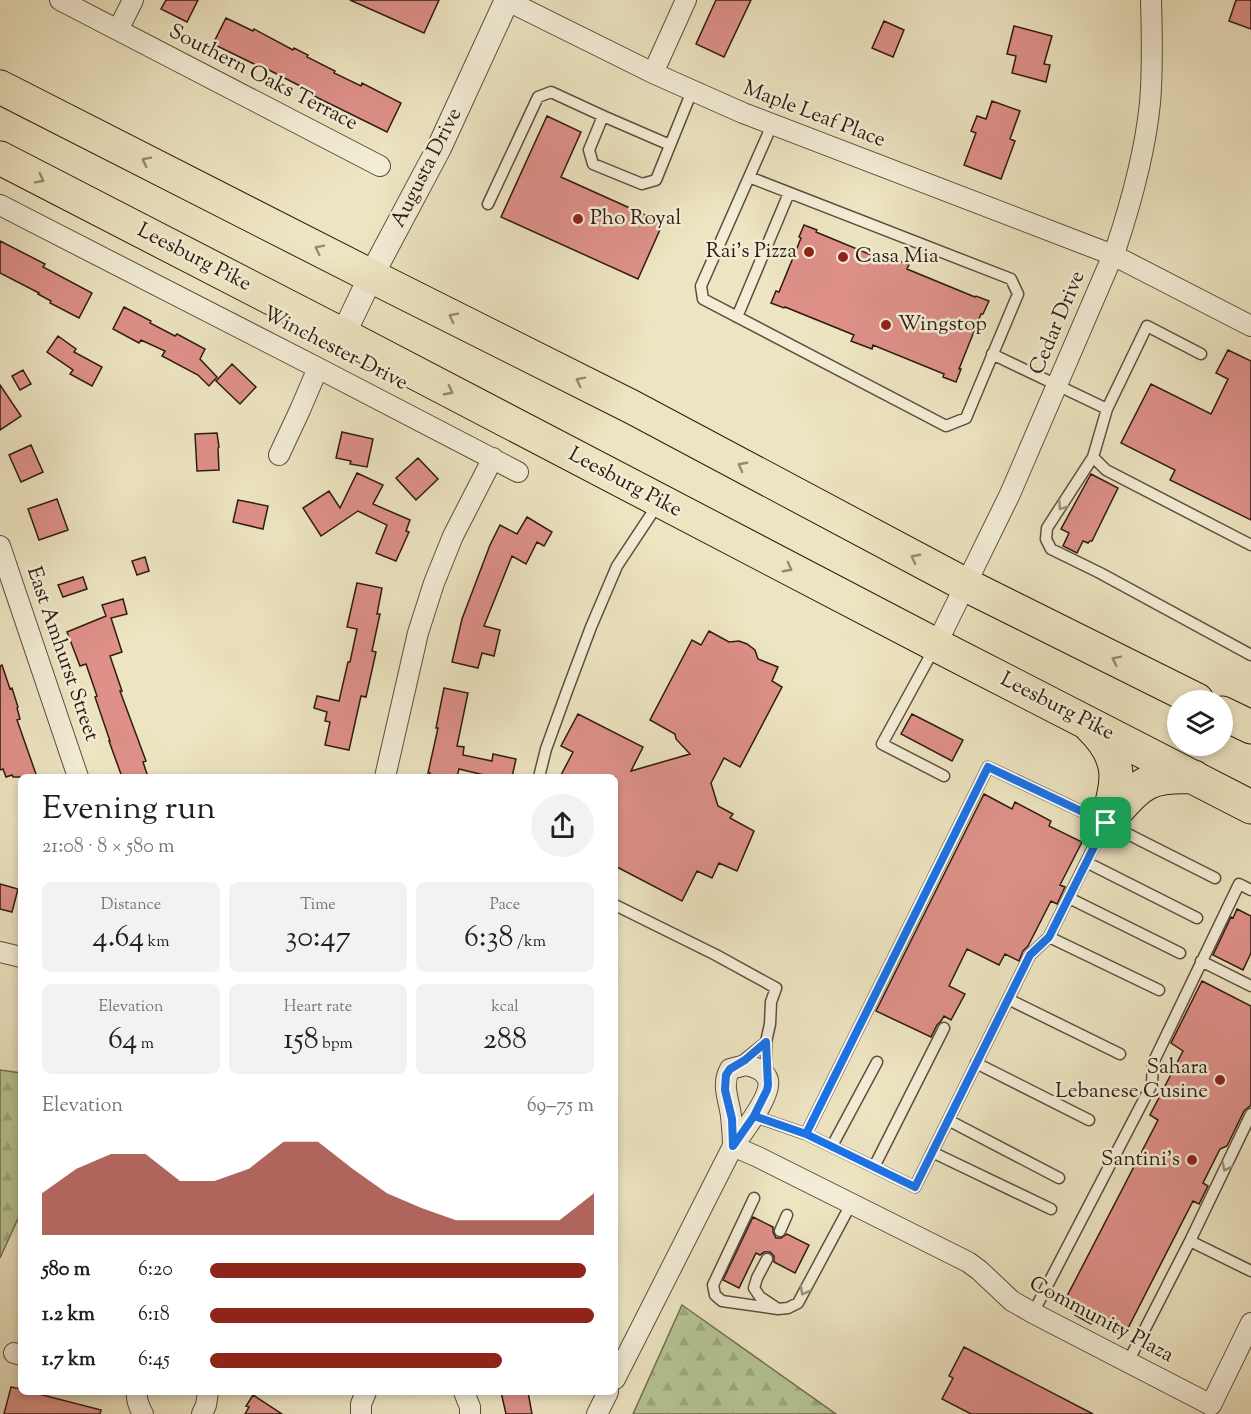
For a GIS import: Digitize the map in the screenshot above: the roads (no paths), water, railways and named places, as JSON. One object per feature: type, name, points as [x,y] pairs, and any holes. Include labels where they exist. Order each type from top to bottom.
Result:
[{"type":"highway","points":[[0,87],[632,407],[966,585],[1177,690]]},
{"type":"highway","name":"Leesburg Pike","points":[[0,158],[1251,807]]},
{"type":"highway","points":[[1233,719],[1251,728]]},
{"type":"highway","points":[[1085,722],[1105,743],[1114,762],[1116,782],[1114,800],[1106,823]]},
{"type":"highway","points":[[1106,823],[1140,786],[1173,776],[1194,777]]},
{"type":"street","name":"Southern Oaks Terrace","points":[[60,0],[380,166]]},
{"type":"street","points":[[118,30],[133,0]]},
{"type":"street","name":"Maple Leaf Place","points":[[507,0],[653,73],[742,113],[1113,255],[1251,326]]},
{"type":"street","name":"Augusta Drive","points":[[343,335],[371,276],[439,148],[507,0]]},
{"type":"street","points":[[653,73],[686,0]]},
{"type":"street","name":"Cedar Drive","points":[[936,645],[1010,494],[1113,255],[1127,215],[1143,152],[1152,80],[1151,0]]},
{"type":"street","name":"Winchester Drive","points":[[0,205],[518,472]]},
{"type":"street","points":[[279,454],[318,368]]},
{"type":"street","points":[[387,774],[418,633],[434,583],[453,536],[493,458]]},
{"type":"street","name":"East Amhurst Street","points":[[0,546],[77,774]]},
{"type":"street","points":[[0,952],[18,956]]},
{"type":"street","points":[[618,1373],[733,1146],[754,1116],[767,1090],[768,1079],[760,1070],[746,1065],[730,1069],[726,1075],[725,1090],[732,1119],[733,1146]]},
{"type":"street","name":"Community Plaza","points":[[733,1146],[968,1262],[1012,1300],[1033,1313],[1128,1362],[1208,1410],[1251,1323]]},
{"type":"street","points":[[136,1395],[143,1414]]},
{"type":"street","points":[[202,1414],[208,1395]]},
{"type":"street","points":[[361,1414],[361,1404],[365,1395]]},
{"type":"street","points":[[465,1395],[470,1414]]},
{"type":"street","points":[[597,1414],[606,1395]]},
{"type":"lane","points":[[603,116],[589,150],[593,164],[642,184],[656,180],[692,91]]},
{"type":"lane","points":[[488,204],[538,97],[551,92],[670,145]]},
{"type":"lane","points":[[749,177],[1011,279],[1018,294],[966,418],[946,426],[702,299],[701,286],[772,124]]},
{"type":"lane","points":[[737,317],[789,193]]},
{"type":"lane","points":[[1201,354],[1148,326],[1107,409],[1093,457],[1047,528],[1046,539],[1051,549],[1251,655]]},
{"type":"lane","points":[[993,354],[1107,409]]},
{"type":"lane","points":[[1093,457],[1106,470],[1251,545]]},
{"type":"lane","points":[[540,774],[546,749],[567,691],[617,566],[659,501]]},
{"type":"lane","points":[[936,645],[882,744],[944,776]]},
{"type":"lane","points":[[806,1134],[988,767],[1215,878]]},
{"type":"lane","points":[[754,1116],[806,1134],[915,1187],[1030,955],[1049,937],[1106,823]]},
{"type":"lane","points":[[1086,862],[1197,918]]},
{"type":"lane","points":[[1033,1313],[1152,1084],[1152,1063],[1239,884],[1251,890]]},
{"type":"lane","points":[[1069,898],[1180,953]]},
{"type":"lane","points":[[618,906],[716,955],[776,988],[771,1002],[766,1042],[768,1079]]},
{"type":"lane","points":[[1049,937],[1159,990]]},
{"type":"lane","points":[[1202,961],[1251,986]]},
{"type":"lane","points":[[1008,999],[1120,1054]]},
{"type":"lane","points":[[874,1167],[944,1028]]},
{"type":"lane","points":[[730,1069],[745,1060],[766,1042]]},
{"type":"lane","points":[[832,1146],[877,1062]]},
{"type":"lane","points":[[976,1063],[1089,1120]]},
{"type":"lane","points":[[1128,1362],[1251,1114]]},
{"type":"lane","points":[[948,1120],[1059,1178]]},
{"type":"lane","points":[[932,1152],[1051,1209]]},
{"type":"lane","points":[[754,1198],[713,1285],[715,1295],[723,1301],[778,1309],[788,1308],[798,1303],[851,1204]]},
{"type":"lane","points":[[780,1231],[787,1215]]},
{"type":"lane","points":[[1190,1241],[1251,1271]]},
{"type":"lane","points":[[767,1259],[754,1288],[760,1297],[778,1309]]},
{"type":"place","name":"Pho Royal","points":[[578,219]]},
{"type":"place","name":"Rai's Pizza","points":[[809,252]]},
{"type":"place","name":"Casa Mia","points":[[843,257]]},
{"type":"place","name":"Wingstop","points":[[886,325]]},
{"type":"place","name":"Sahara Lebanese Cusine","points":[[1220,1080]]},
{"type":"place","name":"Santini's","points":[[1192,1160]]}]
